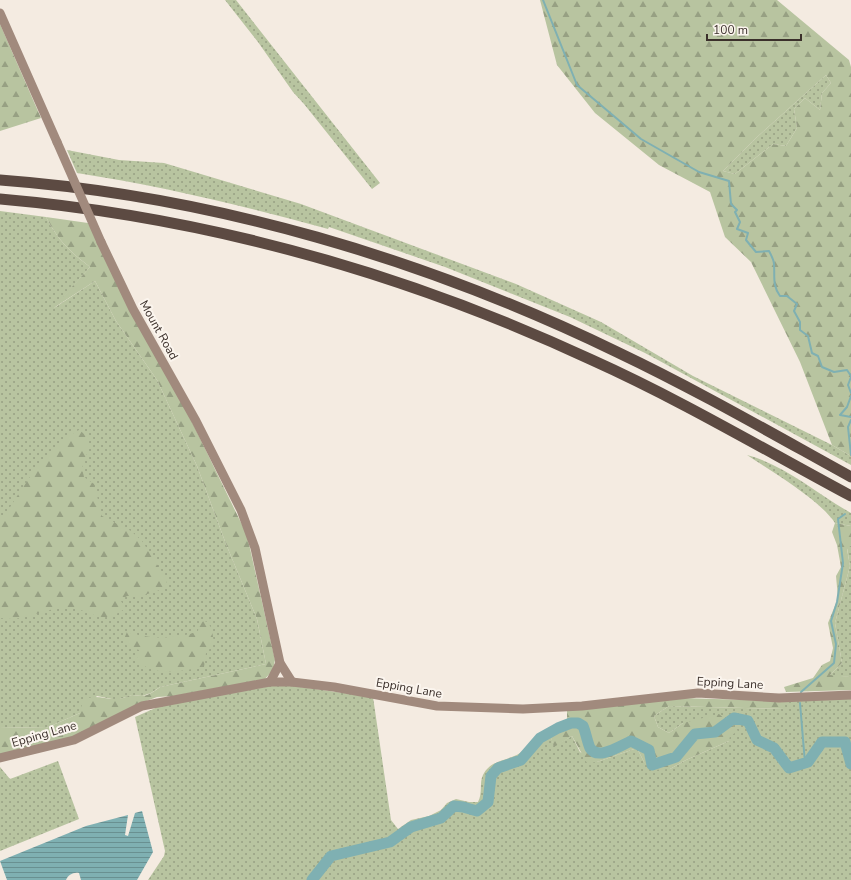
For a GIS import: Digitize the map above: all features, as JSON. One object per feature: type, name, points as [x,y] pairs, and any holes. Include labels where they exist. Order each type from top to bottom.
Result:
[{"type":"highway","points":[[0,180],[109,192],[203,209],[309,235],[426,272],[522,309],[616,351],[738,414],[851,477]]},
{"type":"highway","points":[[0,199],[99,210],[199,227],[315,256],[404,284],[500,320],[594,360],[687,407],[851,496]]},
{"type":"street","name":"Mount Road","points":[[0,13],[101,242],[133,309],[196,421],[240,510],[255,548],[280,663],[292,682]]},
{"type":"street","points":[[270,682],[280,663]]},
{"type":"street","name":"Epping Lane","points":[[0,758],[74,740],[142,706],[270,682],[292,682],[334,687],[428,705],[522,709],[567,707],[698,693],[779,698],[851,695]]},
{"type":"green space","points":[[225,0],[236,0],[380,183],[372,189],[293,92],[258,42]]},
{"type":"green space","points":[[540,0],[777,0],[849,60],[851,67],[851,456],[832,445],[800,362],[751,262],[725,237],[710,192],[659,165],[595,113],[557,65]],"holes":[[[826,75],[831,83],[822,93],[820,110],[805,98],[794,109],[797,128],[786,146],[773,144],[735,174],[723,171],[756,138]]]},
{"type":"green space","points":[[0,24],[41,118],[0,131]]},
{"type":"green space","points":[[826,75],[831,83],[822,93],[820,110],[805,98],[794,109],[797,128],[786,146],[773,144],[735,174],[723,171],[756,138]]},
{"type":"green space","points":[[67,150],[119,160],[164,163],[301,204],[516,284],[601,322],[693,376],[832,445],[851,456],[851,465],[645,353],[570,317],[445,267],[329,227],[328,229],[266,212],[171,190],[77,173]]},
{"type":"green space","points":[[0,211],[46,217],[65,245],[90,267],[54,308],[95,281],[116,321],[157,380],[197,466],[226,544],[257,619],[266,664],[160,687],[151,693],[142,696],[132,695],[117,700],[97,696],[80,713],[46,728],[0,727]]},
{"type":"green space","points":[[46,217],[88,223],[195,428],[247,535],[275,660],[273,670],[265,679],[174,696],[157,697],[141,703],[72,738],[0,756],[0,727],[46,728],[80,713],[85,700],[89,698],[99,697],[121,699],[132,695],[144,696],[160,687],[266,664],[257,619],[226,544],[197,466],[157,380],[116,321],[95,281],[52,309],[90,267],[65,245]]},
{"type":"green space","points":[[79,430],[87,436],[89,448],[82,468],[84,477],[94,484],[102,516],[131,531],[142,541],[167,580],[166,588],[141,596],[127,596],[120,600],[126,608],[117,614],[110,616],[103,617],[71,608],[64,608],[49,610],[27,617],[12,619],[0,618],[0,517],[9,508],[39,465],[63,441]]},
{"type":"green space","points":[[747,455],[788,473],[851,513],[851,526],[835,523],[828,514],[807,496]]},
{"type":"green space","points":[[835,523],[851,526],[851,545],[847,549],[850,566],[835,623],[842,663],[830,675],[851,677],[851,690],[786,692],[784,687],[813,678],[822,665],[830,661],[833,648],[828,623],[838,598],[836,576],[841,567],[837,545],[832,532]]},
{"type":"green space","points":[[851,545],[851,677],[829,676],[842,663],[835,623],[850,566],[847,548]]},
{"type":"green space","points":[[203,621],[208,622],[212,630],[214,644],[206,653],[204,667],[168,672],[151,669],[136,659],[139,655],[139,650],[127,646],[124,639],[127,632],[162,638],[190,634],[198,631],[199,625]]},
{"type":"green space","points":[[286,685],[373,697],[391,820],[398,829],[411,820],[429,816],[441,810],[447,803],[456,799],[469,802],[478,802],[481,781],[486,770],[495,763],[520,753],[548,729],[554,746],[572,736],[580,752],[597,762],[637,748],[644,762],[670,769],[686,760],[729,741],[683,723],[669,733],[658,727],[654,716],[669,706],[784,709],[785,701],[851,697],[851,880],[148,880],[164,856],[165,851],[135,717],[160,706],[270,686]]},
{"type":"green space","points":[[681,698],[785,701],[785,709],[669,706],[654,716],[658,727],[669,733],[683,723],[719,714],[738,731],[730,736],[729,741],[686,760],[670,769],[653,770],[644,762],[637,748],[597,762],[587,763],[572,736],[554,747],[548,729],[567,720],[567,710]]},
{"type":"green space","points":[[58,761],[79,819],[0,851],[0,767],[10,779]]},
{"type":"water","points":[[142,811],[153,852],[137,880],[81,880],[79,873],[75,873],[71,874],[66,880],[7,880],[0,861],[86,826],[128,815],[125,835],[128,836],[135,813]]},
{"type":"waterway","points":[[543,0],[577,85],[641,139],[699,172],[729,181],[731,204],[737,210],[735,212],[740,222],[737,229],[748,233],[746,240],[756,252],[769,251],[774,262],[774,280],[777,292],[780,296],[787,296],[797,304],[794,311],[800,322],[800,330],[808,336],[812,353],[818,356],[822,367],[834,372],[847,370],[851,376]]},
{"type":"waterway","points":[[851,377],[848,385],[851,393]]},
{"type":"waterway","points":[[851,396],[847,407],[840,415],[851,417]]},
{"type":"waterway","points":[[851,420],[848,427],[851,455]]},
{"type":"waterway","points":[[801,692],[834,663],[836,644],[831,621],[837,602],[843,563],[838,519],[845,514]]},
{"type":"waterway","points":[[800,703],[805,763]]},
{"type":"waterway","points":[[312,880],[331,856],[390,842],[411,827],[441,818],[454,806],[477,811],[488,802],[491,776],[498,768],[521,760],[540,738],[571,723],[578,723],[583,726],[590,748],[594,752],[604,753],[631,741],[649,750],[652,765],[676,757],[695,734],[715,732],[734,718],[748,721],[757,740],[774,748],[789,768],[808,762],[822,742],[845,742],[851,764]]}]
